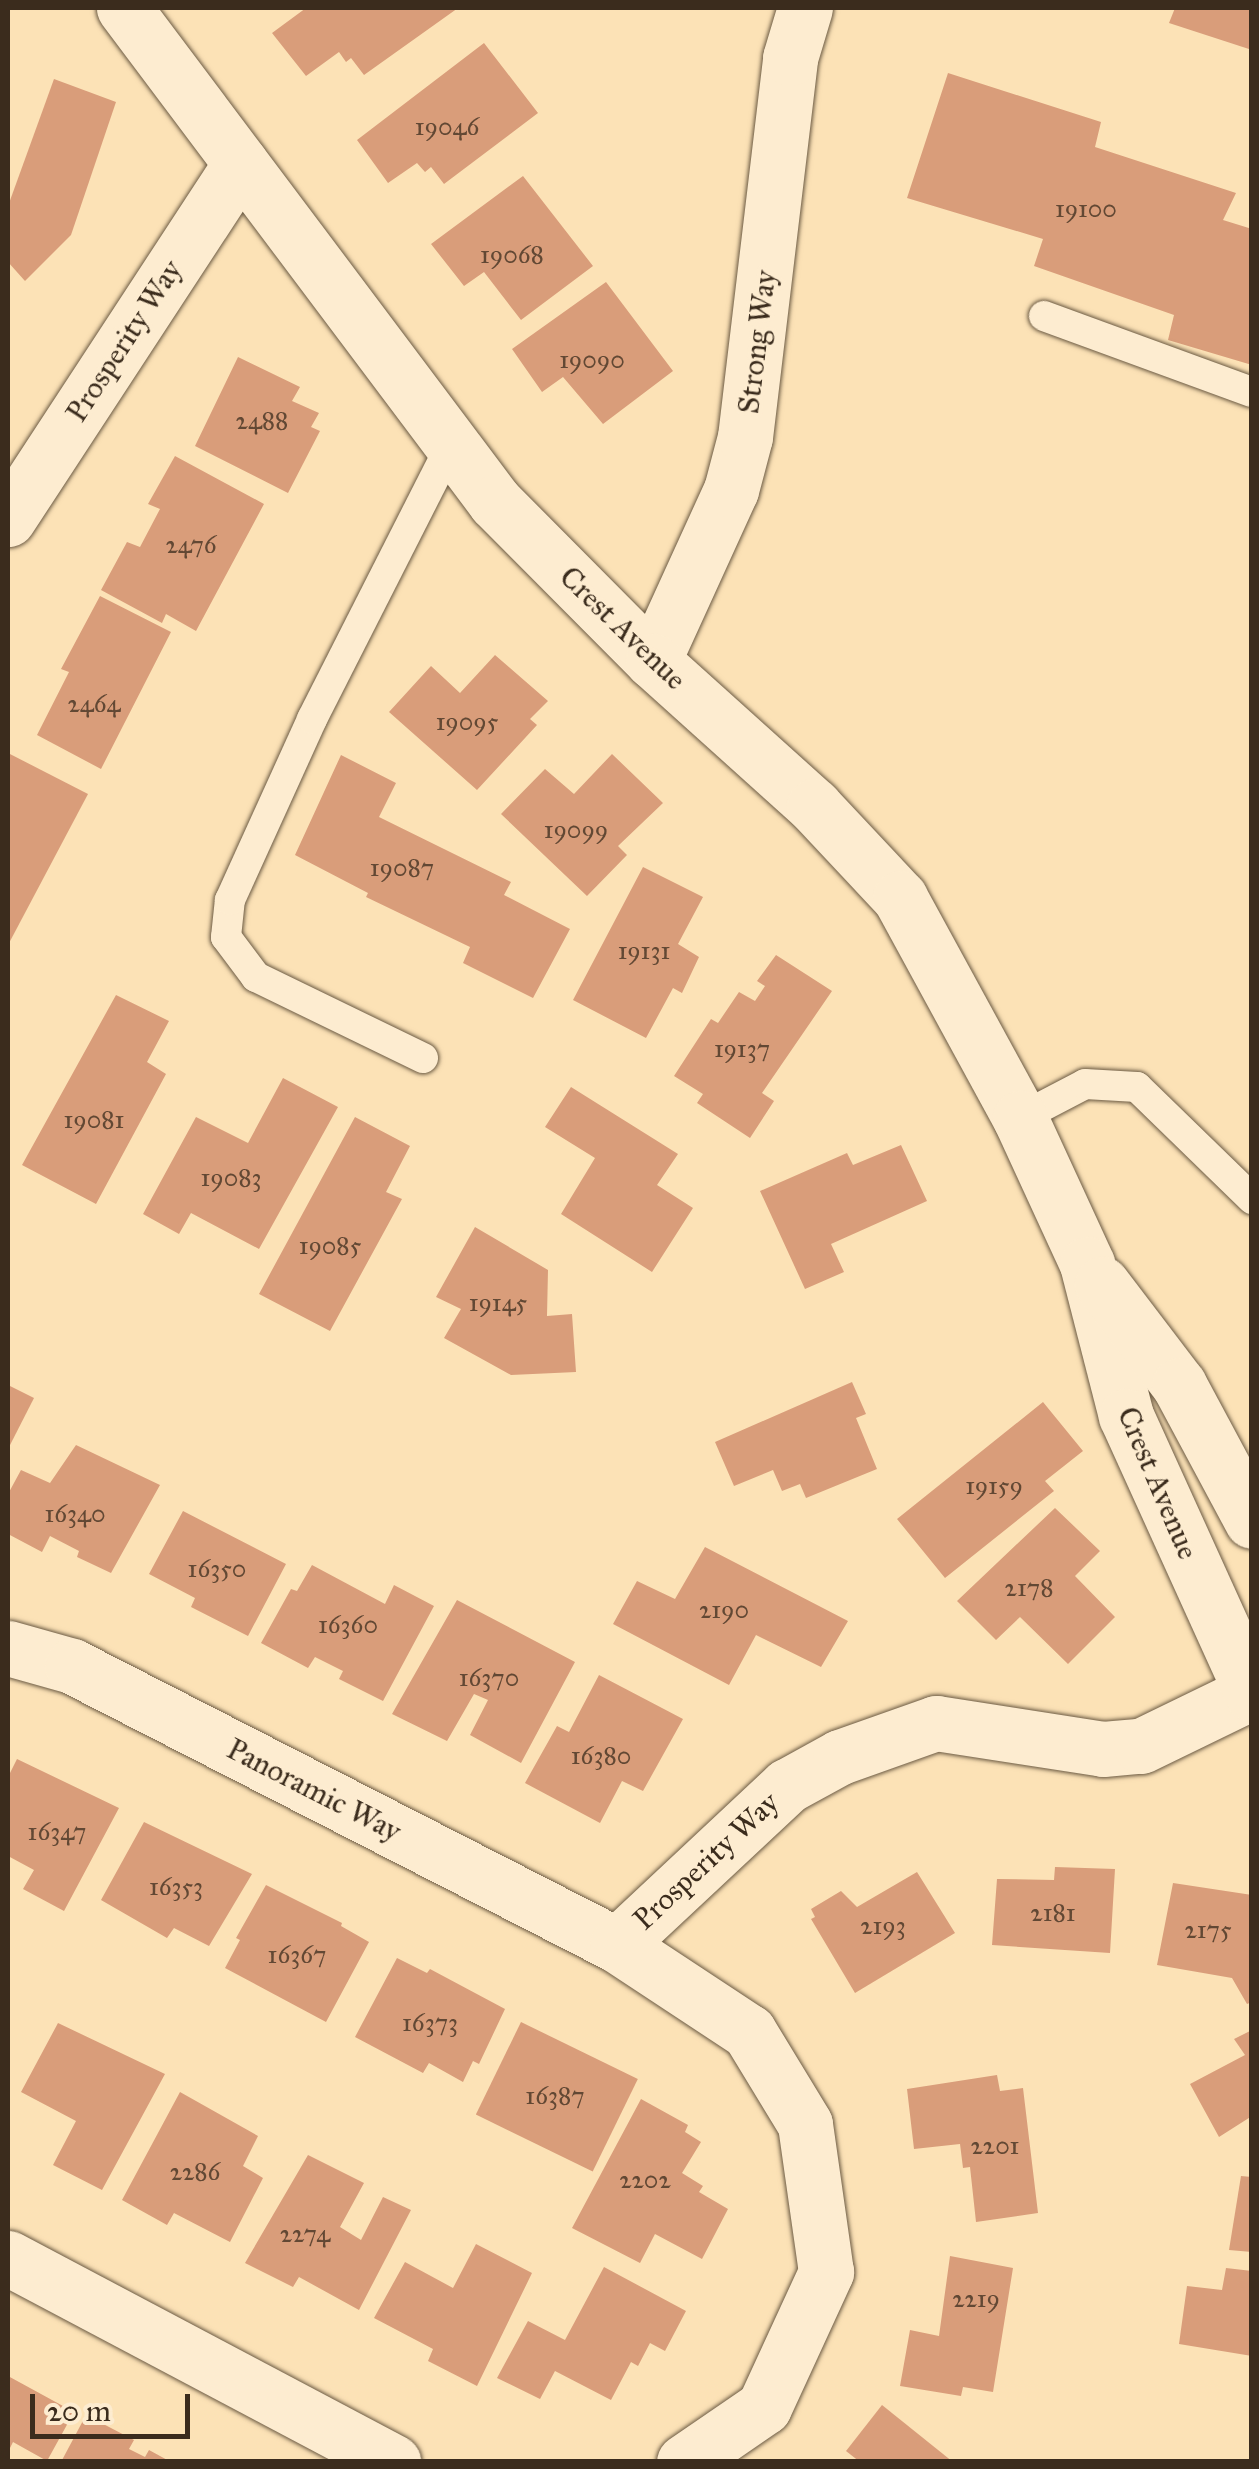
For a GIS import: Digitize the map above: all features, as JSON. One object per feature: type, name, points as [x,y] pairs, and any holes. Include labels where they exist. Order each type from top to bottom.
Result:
[{"type":"street","name":"Crest Avenue","points":[[124,8],[495,502],[653,661],[814,806],[900,898],[1020,1118],[1087,1264],[1126,1416],[1251,1693]]},
{"type":"street","name":"Strong Way","points":[[653,661],[732,490],[745,437],[790,58],[805,8]]},
{"type":"street","name":"Prosperity Way","points":[[8,519],[240,163]]},
{"type":"street","name":"Crest Avenue","points":[[1087,1264],[1179,1385],[1252,1522]]},
{"type":"street","name":"Panoramic Way","points":[[8,1648],[72,1666],[617,1945]]},
{"type":"street","name":"Prosperity Way","points":[[684,2462],[764,2407],[826,2272],[806,2124],[749,2032],[617,1945],[787,1786],[840,1757],[936,1724],[1103,1749],[1141,1746],[1251,1693]]},
{"type":"street","points":[[8,2258],[394,2462]]},
{"type":"lane","points":[[1044,316],[1252,392]]},
{"type":"lane","points":[[423,1058],[256,977],[226,937],[230,900],[312,720],[451,445]]},
{"type":"lane","points":[[1020,1118],[1085,1084],[1136,1087],[1252,1199]]},
{"type":"building","points":[[306,8],[458,8],[364,75],[351,58],[346,62],[339,52],[306,76],[272,33]]},
{"type":"building","points":[[1175,8],[1252,8],[1252,50],[1169,23]]},
{"type":"building","points":[[484,43],[538,113],[444,184],[431,167],[425,172],[417,163],[388,183],[357,140]]},
{"type":"building","points":[[948,73],[1101,122],[1095,147],[1236,193],[1223,220],[1252,229],[1252,365],[1168,340],[1174,315],[1034,266],[1043,239],[907,198]]},
{"type":"building","points":[[54,79],[116,102],[71,235],[25,281],[8,262],[8,206]]},
{"type":"building","points":[[523,176],[593,266],[521,320],[484,272],[464,286],[431,244]]},
{"type":"building","points":[[606,282],[673,371],[603,424],[563,377],[542,392],[512,349]]},
{"type":"building","points":[[238,357],[300,387],[292,401],[319,413],[311,427],[320,431],[288,493],[195,446]]},
{"type":"building","points":[[175,456],[264,504],[196,631],[166,614],[162,623],[101,590],[127,542],[140,547],[160,509],[148,504]]},
{"type":"building","points":[[100,596],[171,632],[101,769],[37,735],[69,672],[61,669]]},
{"type":"building","points":[[495,655],[548,701],[530,719],[537,725],[477,790],[389,712],[431,666],[460,693]]},
{"type":"building","points":[[8,753],[88,794],[8,945]]},
{"type":"building","points":[[612,754],[663,803],[618,846],[627,855],[587,896],[501,814],[545,769],[574,794]]},
{"type":"building","points":[[341,755],[396,783],[379,817],[511,882],[504,895],[570,929],[533,998],[463,963],[470,947],[366,897],[368,893],[295,855]]},
{"type":"building","points":[[643,867],[703,897],[678,944],[699,957],[682,993],[673,988],[646,1038],[573,1000]]},
{"type":"building","points":[[776,955],[832,991],[762,1093],[774,1101],[750,1138],[697,1103],[703,1094],[674,1076],[711,1019],[718,1023],[739,992],[755,1001],[765,986],[757,981]]},
{"type":"building","points":[[116,995],[169,1021],[147,1062],[166,1074],[96,1204],[22,1165]]},
{"type":"building","points":[[283,1078],[338,1107],[259,1249],[191,1213],[179,1234],[143,1214],[196,1117],[248,1143]]},
{"type":"building","points":[[571,1087],[678,1154],[657,1185],[693,1208],[652,1272],[561,1214],[595,1158],[545,1127]]},
{"type":"building","points":[[355,1117],[410,1146],[386,1192],[402,1199],[330,1331],[259,1294]]},
{"type":"building","points":[[901,1145],[927,1201],[831,1244],[844,1272],[805,1289],[760,1191],[847,1153],[853,1165]]},
{"type":"building","points":[[475,1227],[548,1270],[547,1316],[572,1314],[576,1372],[511,1375],[444,1338],[461,1309],[436,1297]]},
{"type":"building","points":[[852,1382],[866,1414],[856,1418],[877,1469],[806,1498],[800,1484],[782,1491],[773,1470],[734,1486],[715,1442]]},
{"type":"building","points":[[8,1385],[34,1398],[8,1449]]},
{"type":"building","points":[[1043,1402],[1083,1451],[1045,1481],[1054,1491],[945,1578],[897,1519]]},
{"type":"building","points":[[76,1445],[160,1485],[111,1573],[77,1557],[79,1551],[50,1536],[42,1552],[8,1534],[8,1494],[21,1470],[50,1483]]},
{"type":"building","points":[[1055,1508],[1100,1551],[1075,1576],[1115,1617],[1068,1664],[1020,1617],[996,1640],[957,1601]]},
{"type":"building","points":[[183,1511],[286,1564],[248,1636],[191,1607],[195,1598],[149,1574]]},
{"type":"building","points":[[705,1547],[848,1621],[821,1667],[756,1635],[729,1685],[613,1624],[637,1581],[675,1599]]},
{"type":"building","points":[[312,1565],[385,1604],[394,1585],[434,1606],[383,1701],[339,1679],[343,1671],[315,1657],[308,1668],[261,1643],[291,1589],[297,1591]]},
{"type":"building","points":[[457,1600],[575,1662],[521,1763],[470,1735],[488,1700],[474,1694],[447,1741],[392,1714]]},
{"type":"building","points":[[599,1675],[683,1719],[643,1791],[622,1781],[600,1823],[525,1783],[557,1726],[569,1732]]},
{"type":"building","points":[[17,1759],[119,1808],[64,1911],[23,1889],[34,1870],[8,1856],[8,1777]]},
{"type":"building","points":[[144,1822],[252,1874],[209,1946],[174,1928],[167,1938],[101,1900]]},
{"type":"building","points":[[1055,1867],[1115,1869],[1110,1953],[992,1945],[997,1879],[1054,1880]]},
{"type":"building","points":[[917,1872],[955,1933],[855,1993],[811,1919],[815,1917],[811,1909],[841,1891],[857,1907]]},
{"type":"building","points":[[1173,1883],[1252,1895],[1252,2002],[1247,2004],[1232,1978],[1157,1965]]},
{"type":"building","points":[[266,1885],[342,1923],[341,1926],[369,1942],[326,2022],[225,1968],[240,1940],[236,1938]]},
{"type":"building","points":[[397,1958],[427,1973],[430,1969],[505,2009],[479,2064],[473,2061],[463,2082],[429,2063],[423,2073],[355,2037]]},
{"type":"building","points":[[521,2022],[638,2079],[593,2172],[476,2115]]},
{"type":"building","points":[[58,2023],[165,2074],[102,2190],[53,2165],[76,2121],[21,2092]]},
{"type":"building","points":[[1252,2030],[1252,2116],[1219,2137],[1190,2084],[1245,2055],[1234,2039]]},
{"type":"building","points":[[997,2075],[1000,2091],[1023,2088],[1038,2213],[976,2222],[970,2167],[963,2168],[960,2144],[914,2149],[907,2089]]},
{"type":"building","points":[[180,2092],[258,2136],[243,2166],[263,2178],[230,2242],[174,2213],[167,2225],[122,2200]]},
{"type":"building","points":[[641,2099],[688,2125],[685,2132],[701,2142],[682,2173],[703,2186],[699,2192],[728,2209],[702,2259],[655,2234],[640,2263],[572,2228]]},
{"type":"building","points":[[308,2155],[364,2183],[340,2227],[361,2240],[383,2197],[411,2210],[359,2310],[299,2277],[293,2287],[245,2263]]},
{"type":"building","points":[[1241,2176],[1252,2177],[1252,2252],[1229,2250]]},
{"type":"building","points":[[476,2244],[532,2273],[477,2386],[428,2361],[433,2349],[374,2318],[405,2262],[453,2288]]},
{"type":"building","points":[[950,2256],[1013,2268],[993,2392],[963,2387],[961,2396],[900,2386],[910,2330],[939,2336]]},
{"type":"building","points":[[604,2267],[686,2311],[665,2351],[650,2343],[638,2366],[631,2362],[611,2400],[555,2371],[540,2399],[497,2378],[528,2321],[565,2340]]},
{"type":"building","points":[[1226,2268],[1252,2271],[1252,2356],[1179,2344],[1187,2286],[1222,2290]]},
{"type":"building","points":[[8,2376],[74,2412],[47,2461],[13,2442],[8,2452]]},
{"type":"building","points":[[882,2405],[953,2462],[860,2462],[846,2451]]},
{"type":"building","points":[[86,2415],[134,2440],[129,2449],[145,2457],[149,2450],[171,2462],[61,2462]]}]
